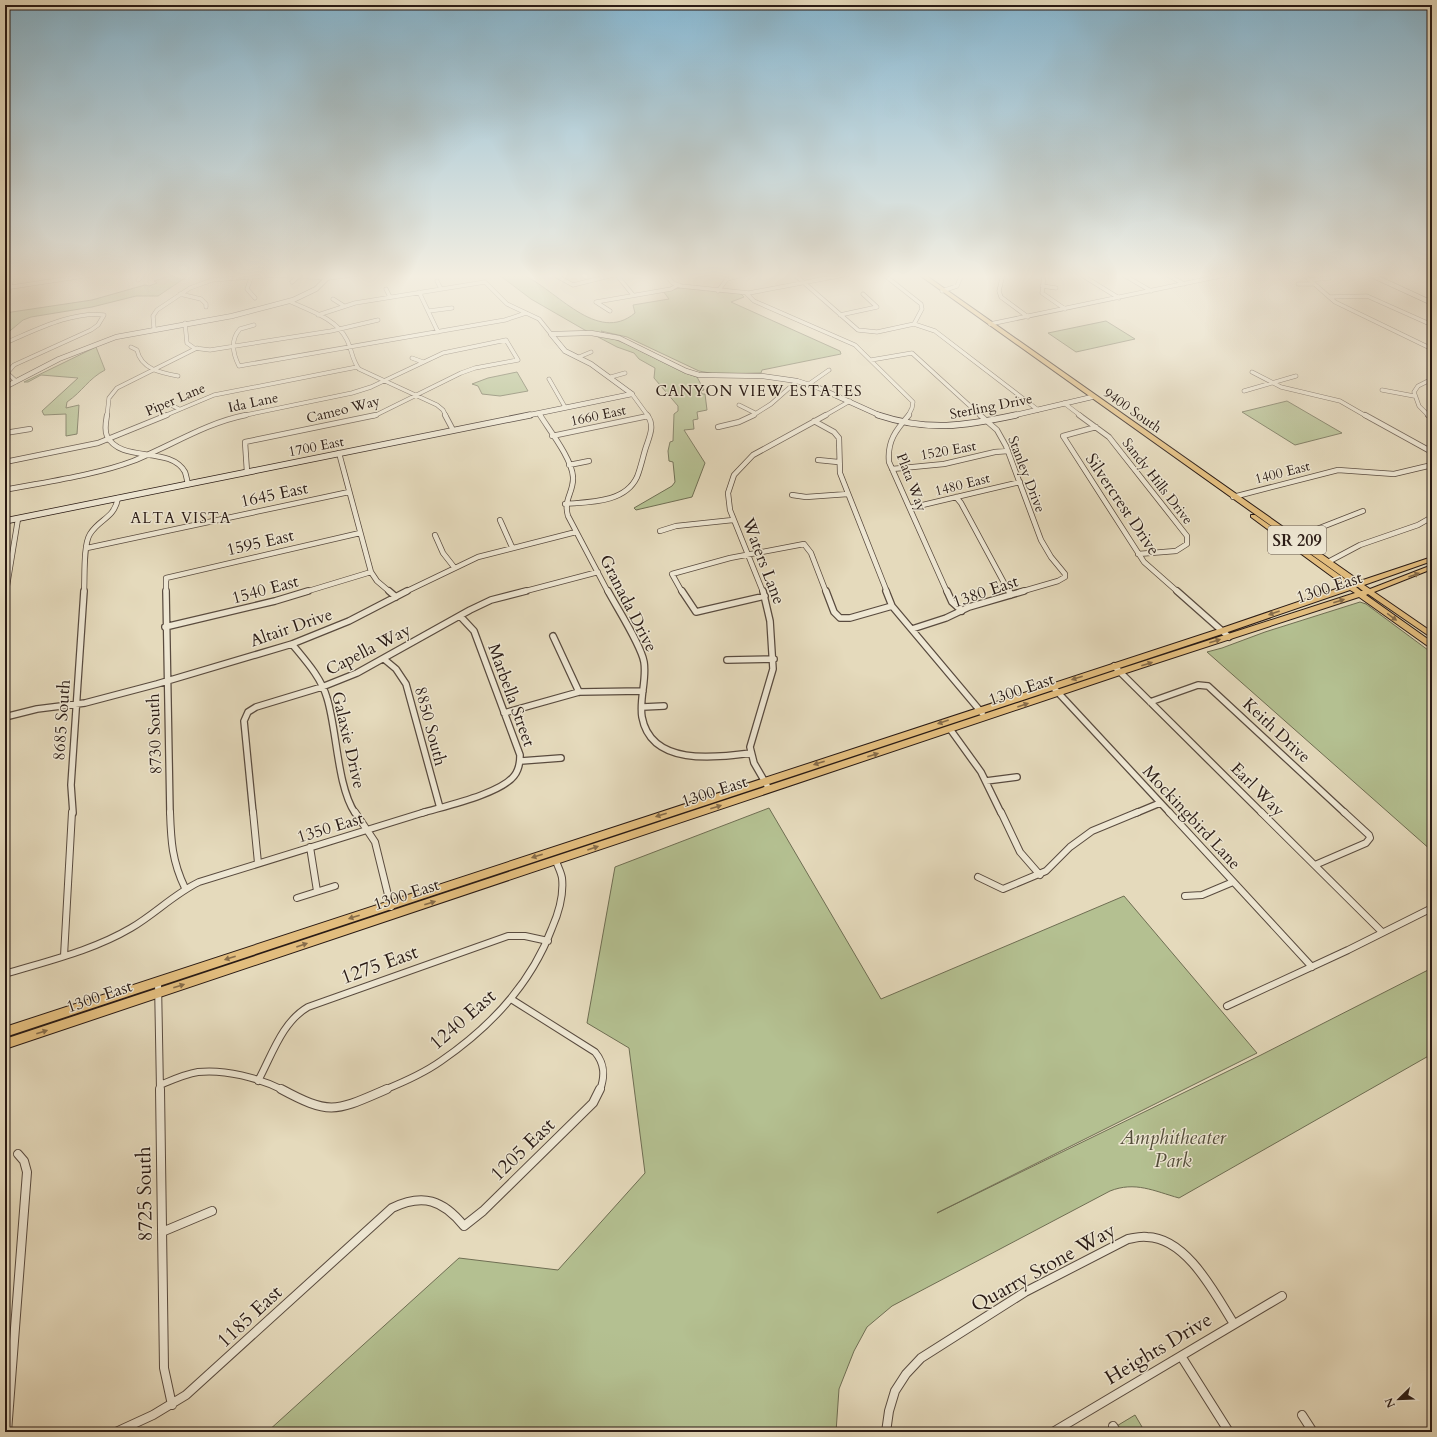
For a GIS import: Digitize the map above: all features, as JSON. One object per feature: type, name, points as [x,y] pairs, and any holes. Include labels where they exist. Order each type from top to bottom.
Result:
[{"type":"main road","name":"9400 South","points":[[1014,341],[1233,498],[1243,502],[1301,542],[1432,636]]},
{"type":"main road","name":"9400 South","points":[[1233,498],[1236,503],[1432,646]]},
{"type":"main road","name":"1300 East","points":[[5,1032],[158,982],[556,861],[980,710],[1222,631],[1432,559]]},
{"type":"main road","name":"1300 East","points":[[5,1044],[158,993],[392,910],[767,785],[950,729],[1360,594],[1432,567]]},
{"type":"street","points":[[16,381],[7,374],[14,365],[67,341]]},
{"type":"street","points":[[5,387],[103,341]]},
{"type":"street","points":[[186,341],[198,348],[217,349],[269,341]]},
{"type":"street","points":[[234,341],[239,366],[385,341]]},
{"type":"street","points":[[347,341],[358,367],[441,407],[453,430]]},
{"type":"street","name":"Ida Lane","points":[[5,490],[100,471],[122,465],[233,417],[352,394],[449,351],[501,341]]},
{"type":"street","name":"Cameo Way","points":[[247,472],[244,442],[364,418],[381,413],[468,370],[518,360],[507,341]]},
{"type":"street","points":[[539,413],[569,465],[573,477],[565,504],[604,500],[619,494],[631,486],[637,477],[652,433],[652,424],[648,416],[632,394],[611,377],[560,347],[556,341]]},
{"type":"street","name":"Sterling Drive","points":[[628,341],[699,375],[762,376],[809,384],[879,415],[902,422],[945,427],[965,426],[1092,397]]},
{"type":"street","name":"Plata Way","points":[[846,341],[851,343],[871,360],[913,402],[911,411],[894,432],[889,444],[888,456],[892,469],[952,602],[962,611]]},
{"type":"street","points":[[948,341],[1038,410]]},
{"type":"street","points":[[1416,341],[1432,349]]},
{"type":"street","points":[[1426,346],[1432,345]]},
{"type":"street","points":[[131,347],[137,350],[137,356],[142,364],[178,376]]},
{"type":"street","points":[[188,484],[186,472],[182,467],[166,460],[119,447],[108,439],[106,433],[107,401],[111,393],[126,382],[198,348]]},
{"type":"street","points":[[579,358],[591,352]]},
{"type":"street","name":"Stanley Drive","points":[[871,360],[912,353],[988,421],[1001,436],[1008,451],[1041,540],[1051,557],[1065,574],[1065,577]]},
{"type":"street","points":[[412,358],[423,362]]},
{"type":"street","name":"Piper Lane","points":[[5,462],[85,447],[222,393],[358,367]]},
{"type":"street","points":[[809,384],[829,370]]},
{"type":"street","points":[[611,377],[625,372]]},
{"type":"street","points":[[1252,372],[1270,383],[1290,390],[1323,396],[1340,401],[1432,452]]},
{"type":"street","points":[[1244,391],[1296,376]]},
{"type":"street","points":[[549,379],[565,407]]},
{"type":"street","points":[[1432,379],[1418,386],[1414,392],[1414,396],[1419,406],[1432,418]]},
{"type":"street","points":[[718,427],[732,424],[776,402],[796,381]]},
{"type":"street","points":[[1382,390],[1414,396]]},
{"type":"street","name":"1700 East","points":[[5,521],[632,394]]},
{"type":"street","name":"Waters Lane","points":[[751,753],[751,742],[771,678],[774,659],[770,621],[765,596],[733,520],[728,501],[728,493],[732,480],[739,468],[761,449],[850,402]]},
{"type":"street","points":[[167,403],[179,409]]},
{"type":"street","name":"Sandy Hills Drive","points":[[1064,403],[1112,440],[1187,536],[1187,544],[1176,551],[1138,554]]},
{"type":"street","points":[[739,405],[755,413]]},
{"type":"street","name":"1660 East","points":[[552,436],[648,416]]},
{"type":"street","points":[[814,421],[837,435],[839,442],[838,462],[840,473],[892,606],[986,717]]},
{"type":"street","name":"Silvercrest Drive","points":[[1096,427],[1063,436],[1138,554],[1156,574],[1229,636]]},
{"type":"street","points":[[5,433],[30,429]]},
{"type":"street","name":"1520 East","points":[[892,469],[944,464],[995,452],[1008,451]]},
{"type":"street","points":[[338,454],[371,572],[377,581],[396,597]]},
{"type":"street","points":[[818,460],[838,462]]},
{"type":"street","points":[[569,465],[589,461]]},
{"type":"street","name":"1400 East","points":[[1233,498],[1338,470],[1394,474],[1432,465]]},
{"type":"street","name":"1480 East","points":[[910,508],[1020,482]]},
{"type":"street","name":"1645 East","points":[[87,548],[348,492]]},
{"type":"street","points":[[792,495],[806,497],[848,494]]},
{"type":"street","points":[[956,497],[961,503],[1011,595]]},
{"type":"street","name":"8685 South","points":[[64,956],[73,822],[70,785],[87,548],[90,533],[114,514],[118,506],[118,498]]},
{"type":"street","name":"Granada Drive","points":[[565,504],[568,516],[576,532],[642,655],[644,666],[644,726],[649,734],[655,742],[673,752],[694,758],[751,753]]},
{"type":"street","points":[[1301,542],[1317,529],[1363,511]]},
{"type":"street","points":[[1328,562],[1360,545],[1418,525],[1432,517]]},
{"type":"street","points":[[5,600],[18,519]]},
{"type":"street","points":[[500,520],[512,547]]},
{"type":"street","points":[[660,531],[676,526],[733,520]]},
{"type":"street","name":"Altair Drive","points":[[5,717],[42,708],[76,705],[167,681],[292,644],[349,621],[454,567],[478,557],[512,547],[576,532]]},
{"type":"street","name":"1595 East","points":[[166,578],[360,533]]},
{"type":"street","points":[[435,535],[443,554],[454,567]]},
{"type":"street","points":[[765,596],[696,612],[689,604],[672,574],[721,560],[804,544],[811,553],[834,612],[840,618],[850,618],[892,606]]},
{"type":"street","name":"1540 East","points":[[165,627],[275,601],[371,572]]},
{"type":"street","name":"Capella Way","points":[[258,863],[244,720],[248,712],[256,707],[322,687],[357,673],[482,604],[501,597],[598,572]]},
{"type":"street","name":"1380 East","points":[[912,629],[939,621],[962,611],[1058,581],[1065,577]]},
{"type":"street","name":"8730 South","points":[[166,578],[165,627],[171,847],[176,870],[185,888]]},
{"type":"street","name":"Marbella Street","points":[[460,616],[471,626],[474,632],[518,749],[521,761],[516,774],[511,780],[504,786],[483,794]]},
{"type":"street","points":[[553,636],[579,692]]},
{"type":"street","name":"Galaxie Drive","points":[[292,644],[316,675],[331,710],[347,796],[352,808],[368,830],[379,852],[392,910]]},
{"type":"street","name":"8850 South","points":[[384,659],[396,669],[406,684],[440,808]]},
{"type":"street","points":[[727,660],[774,659]]},
{"type":"street","name":"Earl Way","points":[[1114,666],[1382,932]]},
{"type":"street","name":"Keith Drive","points":[[1150,702],[1198,685],[1208,686],[1363,828],[1370,838],[1366,842],[1314,865]]},
{"type":"street","name":"Mockingbird Lane","points":[[1052,686],[1312,967]]},
{"type":"street","points":[[504,713],[579,692],[643,691]]},
{"type":"street","points":[[643,706],[664,706]]},
{"type":"street","points":[[950,729],[971,755],[986,781],[1020,852],[1040,875]]},
{"type":"street","points":[[751,753],[767,785]]},
{"type":"street","points":[[521,761],[561,758]]},
{"type":"street","points":[[986,781],[1016,777]]},
{"type":"street","name":"1350 East","points":[[5,974],[100,943],[132,927],[185,888],[258,863],[483,794]]},
{"type":"street","points":[[978,877],[1003,889],[1040,875],[1052,866],[1070,847],[1092,831],[1160,803]]},
{"type":"street","points":[[310,847],[317,892]]},
{"type":"street","name":"1240 East","points":[[160,1084],[204,1071],[258,1080],[274,1085],[321,1108],[341,1107],[413,1077],[439,1062],[464,1044],[490,1022],[511,999],[538,960],[548,941],[559,910],[562,894],[562,880],[556,861]]},
{"type":"street","points":[[1185,896],[1202,895],[1233,882]]},
{"type":"street","points":[[297,898],[335,886]]},
{"type":"street","points":[[1227,1006],[1348,950],[1432,908]]},
{"type":"street","name":"1275 East","points":[[258,1080],[287,1025],[296,1014],[308,1007],[508,936],[525,936],[548,941]]},
{"type":"street","name":"8725 South","points":[[158,982],[164,1368],[172,1405]]},
{"type":"street","name":"1205 East","points":[[464,1226],[483,1211],[585,1112],[600,1093],[605,1075],[600,1058],[594,1052],[511,999]]},
{"type":"street","points":[[8,1432],[27,1172],[24,1161],[18,1154]]},
{"type":"street","name":"1185 East","points":[[116,1432],[172,1405],[206,1379],[392,1208],[402,1202],[413,1198],[430,1200],[446,1207],[456,1215],[464,1226]]},
{"type":"street","points":[[162,1232],[212,1211]]},
{"type":"street","name":"Quarry Stone Way","points":[[886,1432],[888,1414],[894,1392],[908,1368],[921,1358],[1025,1292],[1128,1239],[1139,1236],[1151,1236],[1164,1240],[1176,1247],[1193,1264],[1234,1324]]},
{"type":"street","name":"Heights Drive","points":[[1053,1432],[1282,1296]]},
{"type":"street","points":[[1181,1356],[1229,1432]]},
{"type":"street","points":[[1302,1415],[1313,1432]]},
{"type":"green space","points":[[606,341],[619,341],[627,344],[685,373],[697,377],[704,390],[701,391],[702,394],[705,394],[707,410],[697,412],[698,419],[693,420],[694,429],[684,430],[705,463],[692,497],[636,510],[634,508],[672,486],[675,482],[673,462],[669,461],[668,451],[670,442],[673,441],[674,414],[678,411],[678,406],[654,378],[655,368],[639,359],[634,353]]},
{"type":"green space","points":[[636,341],[818,341],[840,351],[841,354],[762,370],[761,373],[715,374],[699,371]]},
{"type":"green space","points":[[1060,341],[1126,341],[1076,352]]},
{"type":"green space","points":[[96,347],[105,370],[94,377],[67,402],[66,408],[79,405],[77,434],[66,436],[66,414],[44,415],[42,411],[78,378],[41,375],[28,382],[24,382]]},
{"type":"green space","points":[[517,372],[528,391],[500,396],[482,394],[478,386],[472,384],[488,378]]},
{"type":"green space","points":[[1287,401],[1342,433],[1295,445],[1242,412]]},
{"type":"green space","points":[[1360,602],[1366,604],[1432,653],[1432,851],[1207,652]]},
{"type":"green space","name":"Amphitheater Park","points":[[769,808],[881,999],[1124,896],[1257,1053],[937,1213],[1259,1056],[1432,968],[1432,1054],[1179,1198],[1153,1190],[1136,1187],[1119,1188],[1110,1191],[892,1306],[867,1327],[854,1351],[839,1389],[836,1432],[267,1432],[459,1258],[558,1270],[645,1173],[629,1048],[587,1023],[615,867]]},
{"type":"green space","points":[[1135,1415],[1145,1432],[1118,1432],[1115,1427]]},
{"type":"district","name":"CANYON VIEW ESTATES","points":[[759,391]]},
{"type":"district","name":"ALTA VISTA","points":[[181,518]]}]
